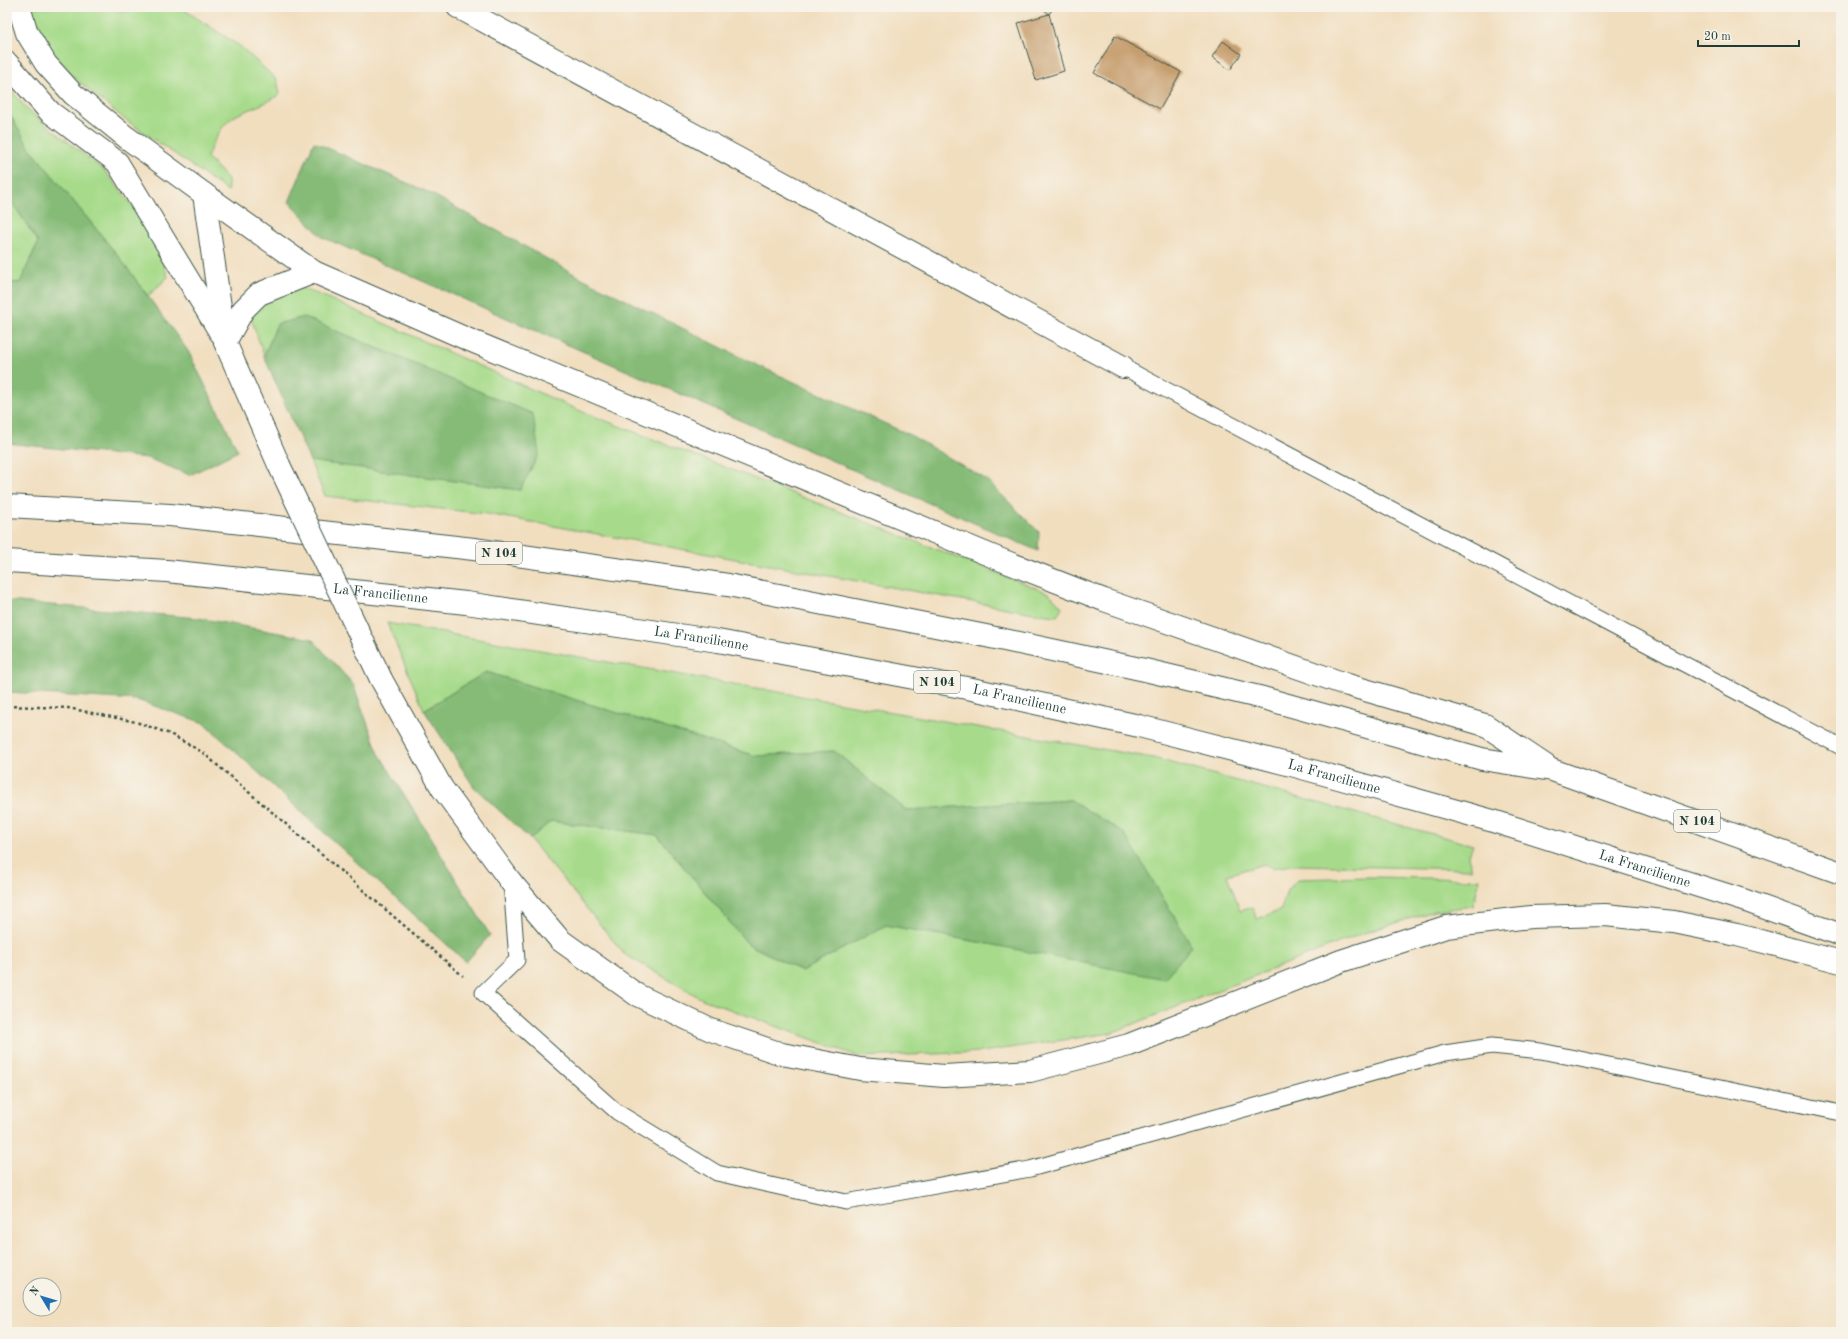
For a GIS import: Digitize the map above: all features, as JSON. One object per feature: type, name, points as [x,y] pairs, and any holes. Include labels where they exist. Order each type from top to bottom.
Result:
[{"type":"main road","points":[[19,7],[27,33],[46,64],[73,94],[126,137],[314,272],[482,345],[991,556],[1097,598],[1348,685],[1485,725],[1552,770]]},
{"type":"main road","points":[[458,7],[1123,367]]},
{"type":"main road","points":[[7,63],[50,112],[117,162],[225,342],[279,465],[381,679],[442,788],[511,882],[560,940],[637,995],[711,1030],[782,1054],[860,1069],[944,1076],[1030,1072],[1129,1045],[1341,961],[1446,927],[1531,917],[1605,915],[1688,925],[1737,934],[1841,962]]},
{"type":"main road","points":[[204,194],[225,342]]},
{"type":"main road","points":[[225,342],[243,310],[259,294],[314,272]]},
{"type":"main road","name":"N 104","points":[[7,506],[178,516],[474,549],[728,585],[986,636],[1145,670],[1263,698],[1482,759],[1552,770],[1841,873]]},
{"type":"main road","name":"La Francilienne","points":[[7,562],[167,571],[466,603],[718,641],[972,689],[1139,726],[1295,766],[1493,821],[1746,901],[1841,935]]},
{"type":"lane","points":[[1123,367],[1841,747]]},
{"type":"lane","points":[[511,882],[517,960],[483,993],[617,1112],[718,1173],[846,1202],[1030,1169],[1445,1053],[1492,1046],[1542,1051],[1841,1113]]},
{"type":"path","points":[[7,706],[68,708],[136,722],[170,734],[202,752],[483,993]]},
{"type":"green space","points":[[29,7],[112,7],[119,13],[146,7],[180,7],[241,47],[277,80],[280,94],[270,101],[235,116],[225,124],[218,134],[207,157],[228,179],[228,191],[123,118],[77,80],[45,46],[31,20]]},
{"type":"green space","points":[[7,86],[30,112],[104,170],[152,231],[168,277],[148,296],[119,257],[29,147],[7,110]]},
{"type":"green space","points":[[7,110],[29,147],[119,257],[188,351],[238,451],[190,475],[147,458],[7,443],[7,282],[20,283],[38,242],[7,194]]},
{"type":"green space","points":[[314,142],[430,193],[574,274],[746,360],[912,436],[987,480],[1039,532],[1038,551],[322,237],[289,202]]},
{"type":"green space","points":[[7,194],[38,242],[20,283],[7,282]]},
{"type":"green space","points":[[297,287],[323,296],[578,410],[1049,593],[1062,607],[1057,616],[1039,614],[487,514],[325,496],[310,461],[520,490],[277,324],[264,356],[250,315],[267,298]]},
{"type":"green space","points":[[304,317],[533,414],[539,454],[520,490],[310,461],[264,356],[277,324]]},
{"type":"green space","points":[[7,601],[198,618],[312,639],[353,684],[378,752],[490,935],[466,962],[204,723],[137,700],[7,692]]},
{"type":"green space","points":[[387,623],[1153,758],[1473,845],[1468,857],[1472,869],[1293,865],[1272,868],[1264,864],[1227,875],[1240,911],[1252,907],[1257,919],[1281,910],[1287,890],[1298,879],[1371,877],[1480,879],[1473,906],[1434,911],[1361,934],[1111,1033],[982,1052],[860,1057],[702,999],[624,954],[530,839],[551,821],[657,835],[748,944],[802,971],[886,925],[989,944],[1071,800],[906,810],[834,751],[756,756],[486,672],[424,710]]},
{"type":"green space","points":[[486,672],[756,756],[834,751],[906,810],[1071,800],[1124,833],[1192,946],[1164,979],[886,925],[802,971],[748,944],[657,835],[551,821],[530,839],[474,787],[424,710]]},
{"type":"building","points":[[1041,7],[1054,7],[1049,14]]},
{"type":"building","points":[[1049,14],[1064,71],[1036,80],[1018,23]]},
{"type":"building","points":[[1115,36],[1181,72],[1160,109],[1094,73]]},
{"type":"building","points":[[1223,41],[1241,54],[1230,70],[1212,57]]}]
